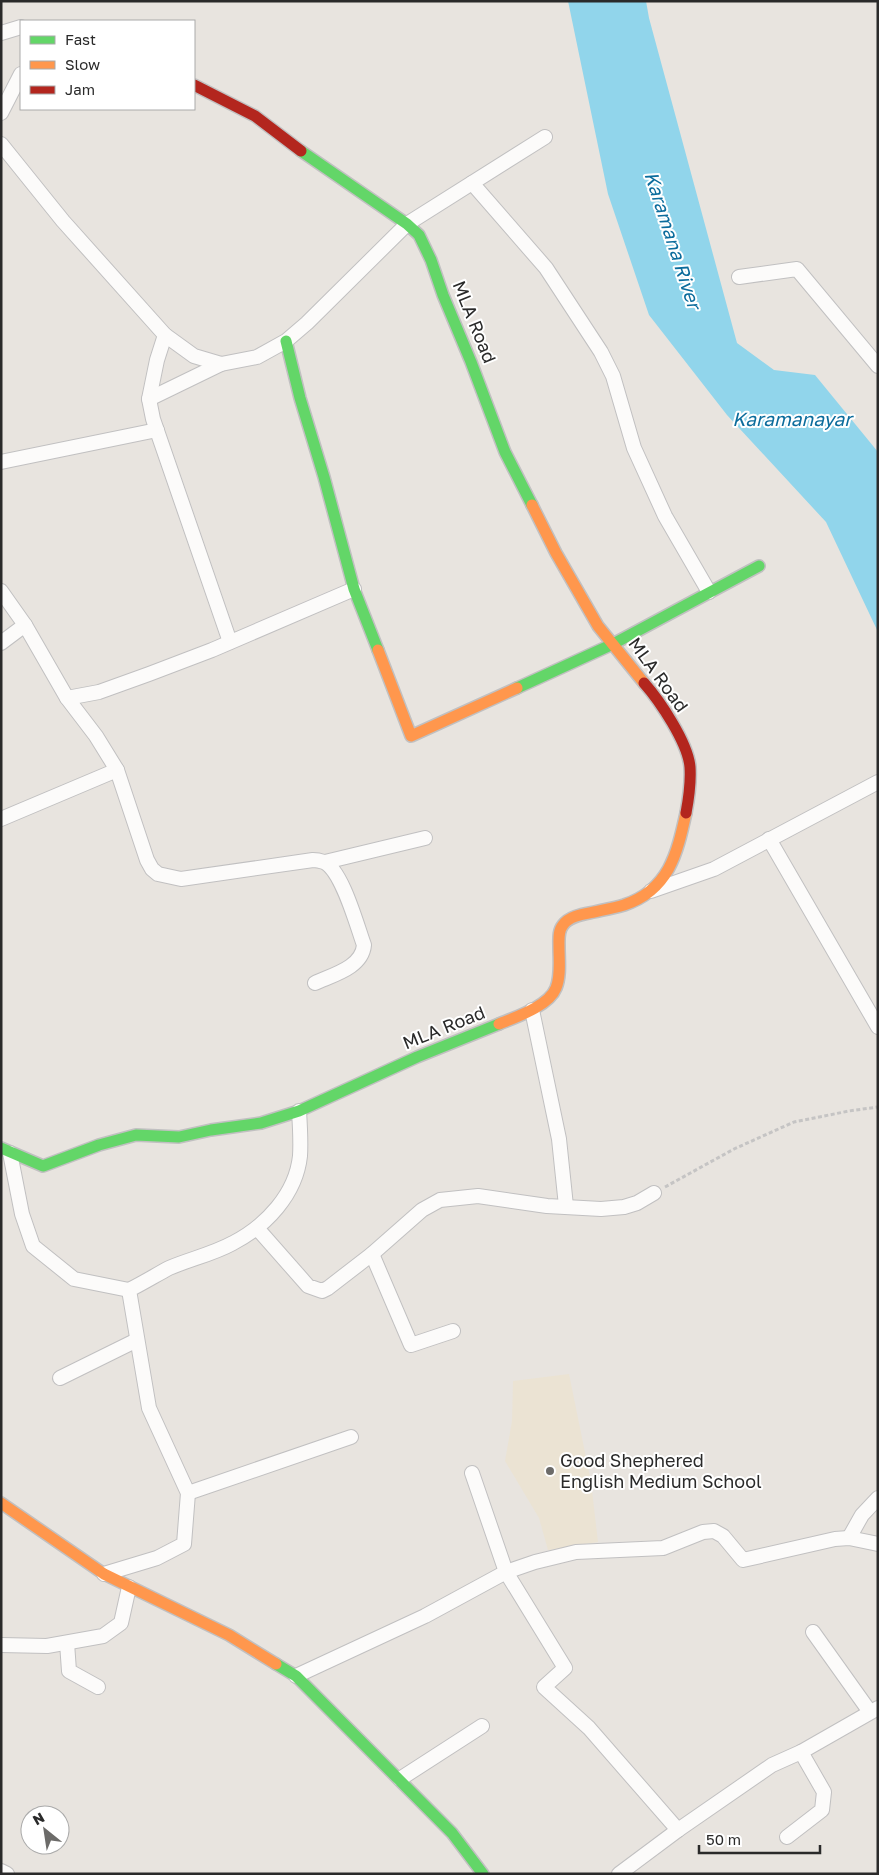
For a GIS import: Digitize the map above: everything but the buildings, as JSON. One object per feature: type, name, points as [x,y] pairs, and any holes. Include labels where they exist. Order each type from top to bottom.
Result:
[{"type":"street","points":[[1,33],[20,27]]},
{"type":"street","points":[[1,114],[20,76]]},
{"type":"street","name":"MLA Road","points":[[6,1150],[42,1166],[99,1145],[136,1135],[179,1138],[211,1130],[261,1123],[298,1111],[417,1057],[473,1036],[532,1010],[549,999],[556,990],[559,979],[559,932],[563,924],[579,915],[624,905],[650,892],[668,870],[678,849],[690,791],[690,765],[682,742],[657,698],[598,626],[556,553],[505,452],[431,260],[419,235],[407,224],[301,151],[255,116],[195,86]]},
{"type":"street","points":[[149,399],[221,364],[257,357],[286,341],[307,323],[407,224],[546,137]]},
{"type":"street","points":[[1,144],[63,221],[165,335],[194,356],[221,364]]},
{"type":"street","points":[[472,184],[546,268],[601,352],[613,376],[638,457],[665,516],[709,592]]},
{"type":"street","points":[[739,277],[796,269],[878,366]]},
{"type":"street","points":[[165,335],[157,360],[149,399],[156,430],[230,642]]},
{"type":"street","points":[[286,341],[300,398],[324,477],[354,589],[411,736],[613,644],[759,566]]},
{"type":"street","points":[[1,462],[156,430]]},
{"type":"street","points":[[67,698],[99,692],[230,642],[354,589]]},
{"type":"street","points":[[1,591],[25,625],[67,698],[96,736],[117,770],[147,860],[152,869],[158,874],[180,878],[313,860],[325,862],[426,838]]},
{"type":"street","points":[[1,643],[25,625]]},
{"type":"street","points":[[1,820],[117,770]]},
{"type":"street","points":[[650,892],[714,869],[878,782]]},
{"type":"street","points":[[769,839],[878,1027]]},
{"type":"street","points":[[315,983],[356,962],[363,952],[364,945],[344,888],[334,870],[325,862]]},
{"type":"street","points":[[532,1010],[560,1139],[566,1206]]},
{"type":"street","points":[[6,1150],[22,1214],[33,1246],[74,1279],[130,1290],[168,1269],[232,1244],[266,1221],[286,1196],[295,1177],[300,1158],[301,1134],[298,1111]]},
{"type":"street","points":[[257,1228],[308,1286],[322,1291],[372,1254],[422,1210],[440,1200],[478,1196],[579,1209],[624,1207],[637,1203],[654,1193]]},
{"type":"street","points":[[372,1254],[411,1345],[453,1331]]},
{"type":"street","points":[[104,1574],[157,1558],[184,1544],[188,1494],[149,1408],[130,1290]]},
{"type":"street","points":[[60,1378],[137,1340]]},
{"type":"street","points":[[188,1494],[352,1437]]},
{"type":"street","points":[[472,1473],[506,1572],[565,1668],[544,1687],[589,1728],[678,1830]]},
{"type":"street","points":[[849,1538],[862,1515],[878,1498]]},
{"type":"street","points":[[1,1503],[104,1574],[229,1635],[296,1676],[452,1833],[483,1874]]},
{"type":"street","points":[[296,1676],[425,1616],[506,1572],[535,1562],[576,1552],[663,1548],[703,1532],[714,1531],[723,1536],[743,1560],[835,1539],[849,1538],[878,1544]]},
{"type":"street","points":[[1,1645],[47,1646],[103,1636],[121,1622],[129,1587]]},
{"type":"street","points":[[620,1874],[678,1830],[772,1766],[801,1752],[874,1710],[814,1632]]},
{"type":"street","points":[[67,1643],[69,1671],[98,1687]]},
{"type":"street","points":[[400,1779],[482,1726]]},
{"type":"street","points":[[787,1836],[822,1810],[824,1792],[801,1752]]},
{"type":"street","points":[[1,1871],[7,1874]]},
{"type":"path","points":[[654,1193],[734,1149],[794,1122],[878,1107]]},
{"type":"shaded area","name":"Good Shephered English Medium School","points":[[569,1374],[591,1482],[598,1542],[548,1550],[539,1518],[505,1461],[512,1421],[513,1381]]},
{"type":"water","name":"Karamanayar","points":[[568,1],[646,1],[737,343],[774,370],[815,375],[878,452],[878,632],[826,522],[727,415],[649,315],[608,194]]},
{"type":"traffic: fast","points":[[301,151],[407,224],[419,235],[431,260],[505,452],[532,505]]},
{"type":"traffic: fast","points":[[286,341],[300,398],[324,477],[354,589],[378,650]]},
{"type":"traffic: fast","points":[[517,688],[613,644],[759,566]]},
{"type":"traffic: fast","points":[[1,1148],[43,1166],[99,1145],[136,1135],[179,1137],[211,1130],[261,1123],[299,1111],[417,1057],[499,1024]]},
{"type":"traffic: fast","points":[[276,1664],[296,1676],[452,1833],[483,1874]]},
{"type":"traffic: slow","points":[[532,505],[556,553],[598,626],[644,683]]},
{"type":"traffic: slow","points":[[378,650],[411,736],[517,688]]},
{"type":"traffic: slow","points":[[499,1024],[531,1010],[547,1000],[552,994],[559,978],[561,927],[569,919],[624,905],[651,890],[661,880],[669,869],[679,843],[686,813]]},
{"type":"traffic: slow","points":[[1,1503],[104,1574],[229,1635],[276,1664]]},
{"type":"traffic: jam","points":[[195,86],[255,116],[301,151]]},
{"type":"traffic: jam","points":[[644,683],[658,700],[672,723],[688,757],[690,778],[686,813]]},
{"type":"place","name":"Good Shephered English Medium School","points":[[550,1471]]},
{"type":"water label","name":"Karamana River","points":[[673,240]]}]
